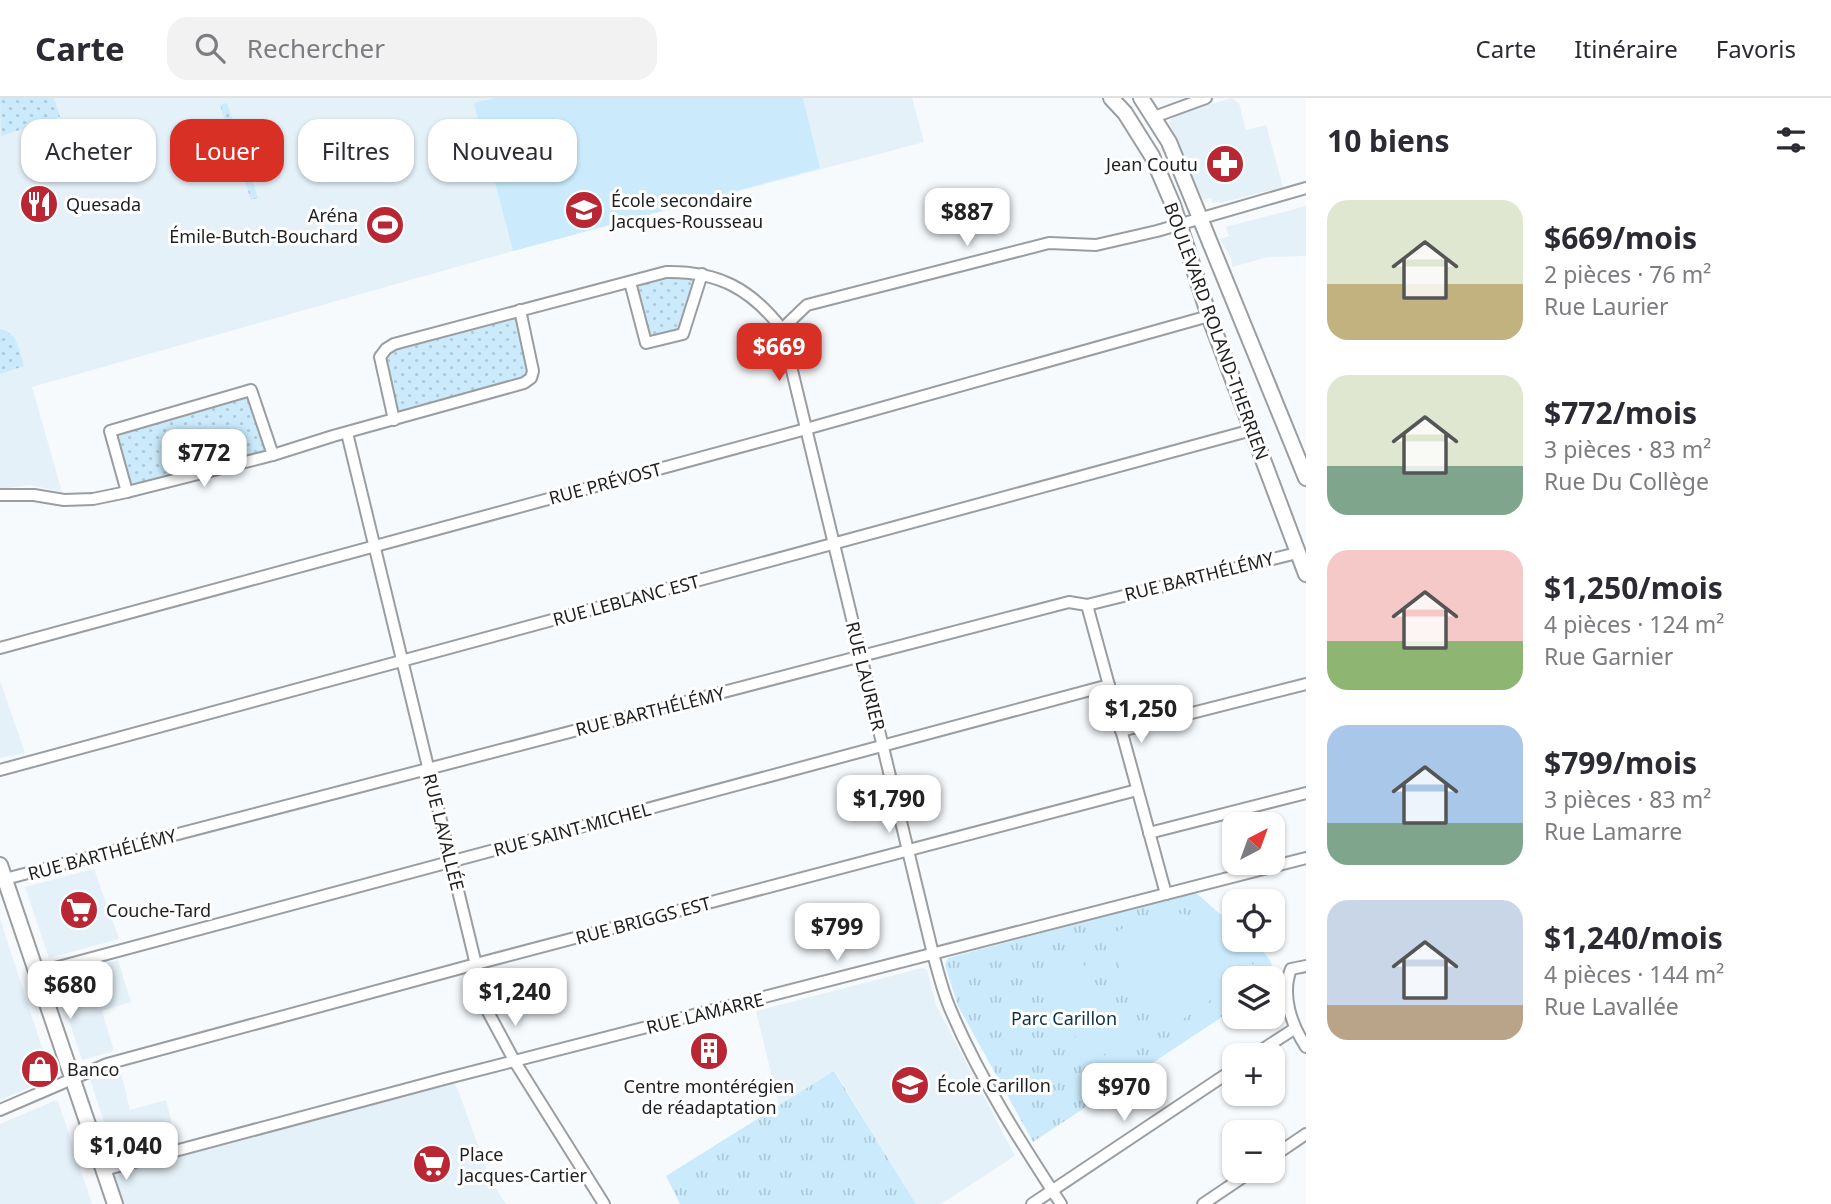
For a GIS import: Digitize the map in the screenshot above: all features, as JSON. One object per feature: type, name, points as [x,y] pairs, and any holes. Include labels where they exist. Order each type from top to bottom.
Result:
[{"type":"main road","name":"BOULEVARD ROLAND-THERRIEN","points":[[1111,98],[1125,113],[1152,156],[1173,205],[1209,316],[1306,574]]},
{"type":"main road","name":"BOULEVARD ROLAND-THERRIEN","points":[[1141,98],[1169,142],[1306,478]]},
{"type":"main road","points":[[0,865],[115,1204]]},
{"type":"street","points":[[1154,117],[1206,98]]},
{"type":"street","points":[[394,420],[380,357],[394,344],[666,272],[702,274],[733,285],[765,307],[782,329],[807,305],[1049,243],[1096,245],[1178,225],[1306,188]]},
{"type":"street","points":[[630,282],[646,343],[683,334],[702,274]]},
{"type":"street","points":[[0,495],[34,495],[64,500],[93,499],[127,492],[273,456],[524,383],[531,378],[533,371],[520,310]]},
{"type":"street","name":"RUE PRÉVOST","points":[[0,648],[806,429],[1209,316]]},
{"type":"street","name":"RUE LAURIER","points":[[782,329],[933,954],[950,1008],[987,1082],[1025,1149],[1061,1204]]},
{"type":"street","points":[[127,492],[110,431],[251,390],[273,456]]},
{"type":"street","name":"RUE LEBLANC EST","points":[[0,770],[1252,430]]},
{"type":"street","name":"RUE LAVALLÉE","points":[[347,433],[487,1010],[515,1062],[604,1204]]},
{"type":"street","name":"RUE BARTHÉLÉMY","points":[[5,879],[1069,602],[1087,605],[1297,553]]},
{"type":"street","points":[[1087,605],[1166,894]]},
{"type":"street","points":[[1121,730],[1306,684]]},
{"type":"street","name":"RUE SAINT-MICHEL","points":[[36,974],[1109,685]]},
{"type":"street","name":"RUE BRIGGS EST","points":[[0,1110],[107,1064],[1137,790]]},
{"type":"street","points":[[1149,833],[1306,793]]},
{"type":"street","name":"RUE LAMARRE","points":[[104,1170],[1306,858]]},
{"type":"street","points":[[1306,966],[1291,968],[1287,982],[1294,1029],[1306,1046]]},
{"type":"street","points":[[1272,1043],[1294,1029]]},
{"type":"street","points":[[1032,1204],[1222,1077]]},
{"type":"street","points":[[1285,1148],[1306,1134]]},
{"type":"street","points":[[1203,1204],[1234,1183]]},
{"type":"shaded area","points":[[0,98],[912,98],[924,142],[513,251],[32,387],[62,492],[30,485],[0,489]]},
{"type":"shaded area","points":[[1232,98],[1239,103],[1246,130],[1266,125],[1283,187],[1213,203],[1211,198],[1203,200],[1169,123],[1174,115]]},
{"type":"shaded area","points":[[1306,206],[1306,256],[1268,257],[1232,267],[1232,260],[1220,239],[1229,236],[1226,227]]},
{"type":"shaded area","points":[[0,681],[25,753],[0,758]]},
{"type":"shaded area","points":[[94,869],[119,939],[49,958],[25,887]]},
{"type":"shaded area","points":[[0,919],[52,1078],[0,1100]]},
{"type":"shaded area","points":[[118,960],[131,1002],[102,1011],[114,1051],[82,1060],[55,978]]},
{"type":"shaded area","name":"École Carillon","points":[[922,968],[927,970],[936,1005],[1015,1156],[941,1204],[916,1204],[835,1071],[779,1106],[756,1011]]},
{"type":"shaded area","points":[[120,1069],[130,1110],[166,1100],[176,1140],[115,1155],[90,1079]]},
{"type":"shaded area","name":"Place Jacques-Cartier","points":[[451,1077],[491,1181],[506,1204],[115,1204],[104,1170]]},
{"type":"shaded area","points":[[58,1101],[92,1204],[0,1204],[0,1124]]},
{"type":"green space","points":[[0,98],[54,98],[60,117],[21,119],[21,130],[1,136]]},
{"type":"green space","name":"École secondaire Jacques-Rousseau","points":[[495,98],[803,98],[820,168],[513,251],[495,182],[577,182],[577,119],[478,119],[474,103]]},
{"type":"green space","points":[[227,103],[232,119],[225,119],[220,105]]},
{"type":"green space","points":[[245,182],[253,182],[258,198],[251,200]]},
{"type":"green space","points":[[666,272],[702,274],[683,334],[646,343],[630,282]]},
{"type":"green space","points":[[520,310],[531,378],[394,420],[380,357],[386,349]]},
{"type":"green space","points":[[0,329],[14,338],[24,366],[0,374]]},
{"type":"green space","points":[[251,390],[273,455],[127,492],[110,431]]},
{"type":"green space","name":"Parc Carillon","points":[[1195,892],[1222,916],[1222,952],[1263,952],[1272,966],[1222,966],[1222,1017],[1033,1142],[958,1006],[945,965],[948,958]]},
{"type":"green space","points":[[1175,913],[1207,918],[1222,930],[1222,952],[1243,952],[1254,966],[1222,966],[1222,992],[1164,1032],[1102,940],[1131,924]]},
{"type":"green space","points":[[1079,958],[1131,1037],[1092,1062],[1040,983]]},
{"type":"green space","points":[[834,1071],[916,1204],[680,1204],[666,1176]]},
{"type":"place","name":"Jean Coutu","points":[[1225,164]]},
{"type":"place","name":"Quesada","points":[[39,204]]},
{"type":"place","name":"École secondaire Jacques-Rousseau","points":[[584,210]]},
{"type":"place","name":"Aréna Émile-Butch-Bouchard","points":[[385,225]]},
{"type":"place","name":"Couche-Tard","points":[[79,910]]},
{"type":"place","name":"Centre montérégien de réadaptation","points":[[709,1051]]},
{"type":"place","name":"Banco","points":[[40,1069]]},
{"type":"place","name":"École Carillon","points":[[910,1085]]},
{"type":"place","name":"Place Jacques-Cartier","points":[[432,1164]]}]
